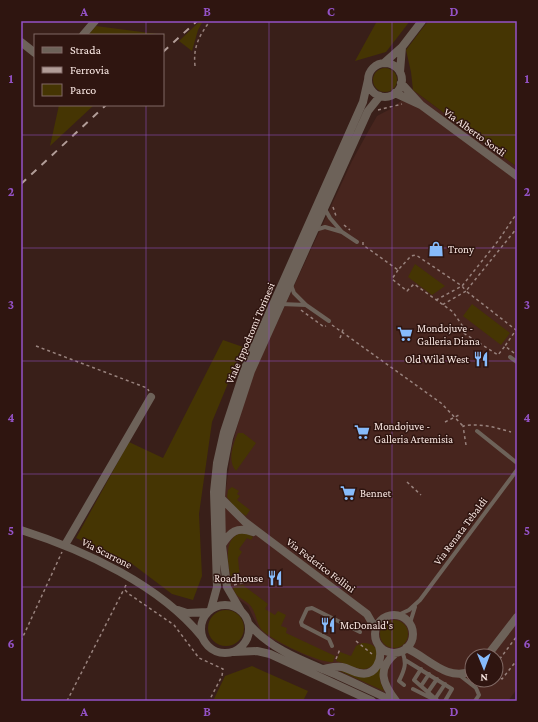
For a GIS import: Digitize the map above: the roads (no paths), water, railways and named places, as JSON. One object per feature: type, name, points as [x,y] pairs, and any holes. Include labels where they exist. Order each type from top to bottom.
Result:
[{"type":"street","points":[[84,34],[95,21]]},
{"type":"street","points":[[402,47],[400,72],[401,82],[395,93],[390,96],[380,96],[371,90],[368,80],[369,75],[375,66],[384,63],[402,47],[422,21]]},
{"type":"street","points":[[21,42],[34,52]]},
{"type":"street","points":[[384,63],[394,66],[400,72]]},
{"type":"street","name":"Viale Ippodromi Torinesi","points":[[209,611],[217,587],[214,492],[217,463],[224,432],[246,365],[363,102],[368,80]]},
{"type":"street","name":"Via Alberto Sordi","points":[[401,82],[420,105]]},
{"type":"street","name":"Via Alberto Sordi","points":[[395,93],[420,105],[517,176]]},
{"type":"street","name":"Viale Ippodromi Torinesi","points":[[241,611],[227,587],[222,545],[221,498],[223,468],[229,438],[251,371],[290,281],[368,110],[380,96]]},
{"type":"street","points":[[65,545],[152,397]]},
{"type":"street","name":"Via Federico Fellini","points":[[221,498],[241,519],[261,535],[367,614],[375,628]]},
{"type":"street","name":"Via Federico Fellini","points":[[222,545],[229,534],[240,529],[261,535]]},
{"type":"street","name":"Via Scarrone","points":[[21,530],[65,545],[130,578],[189,621],[202,637]]},
{"type":"street","points":[[372,701],[270,654],[258,651],[233,652],[226,654],[211,649],[202,637],[201,624],[209,611],[226,605],[241,611],[258,636],[268,643],[394,701]]},
{"type":"street","name":"Via Scarrone","points":[[175,610],[187,613],[209,611]]},
{"type":"street","name":"Via Federico Fellini","points":[[367,614],[384,617]]},
{"type":"street","points":[[323,669],[344,667],[361,674],[367,673],[374,669],[380,661],[379,646],[375,637],[375,628],[384,617],[398,615],[410,623],[412,628],[412,640],[418,653]]},
{"type":"street","points":[[493,648],[517,617]]},
{"type":"street","points":[[233,652],[245,644],[250,631],[249,624]]},
{"type":"street","points":[[394,701],[386,688],[383,675],[387,664],[412,640]]},
{"type":"street","points":[[379,646],[386,652],[401,651],[418,653],[443,670],[457,674],[464,673]]},
{"type":"lane","points":[[324,208],[342,232],[357,242]]},
{"type":"lane","points":[[314,230],[325,227],[342,232]]},
{"type":"lane","points":[[290,281],[294,293],[306,305],[329,321]]},
{"type":"lane","points":[[281,304],[306,305]]},
{"type":"lane","points":[[510,357],[517,362]]},
{"type":"lane","points":[[477,431],[517,463]]},
{"type":"lane","name":"Via Renata Tebaldi","points":[[398,615],[404,614],[416,604],[517,470]]},
{"type":"lane","name":"Via Renata Tebaldi","points":[[410,623],[416,604]]},
{"type":"lane","points":[[332,646],[332,642],[329,639],[302,625],[301,622],[307,609],[312,608],[360,632]]},
{"type":"lane","points":[[401,651],[406,666],[400,681],[404,685]]},
{"type":"lane","points":[[405,660],[452,689],[445,701]]},
{"type":"lane","points":[[421,669],[414,680],[437,700]]},
{"type":"lane","points":[[420,686],[429,674]]},
{"type":"lane","points":[[457,674],[476,688],[480,695],[475,700]]},
{"type":"lane","points":[[428,692],[437,679]]},
{"type":"lane","points":[[437,700],[445,684]]},
{"type":"lane","points":[[413,689],[437,700]]},
{"type":"railway","points":[[164,51],[197,21]]},
{"type":"railway","points":[[21,184],[105,106]]},
{"type":"place","name":"Trony","points":[[436,249]]},
{"type":"place","name":"Mondojuve - Galleria Diana","points":[[405,334]]},
{"type":"place","name":"Old Wild West","points":[[481,359]]},
{"type":"place","name":"Mondojuve - Galleria Artemisia","points":[[362,432]]},
{"type":"place","name":"Bennet","points":[[348,493]]},
{"type":"place","name":"Roadhouse","points":[[275,578]]},
{"type":"place","name":"McDonald's","points":[[328,625]]}]
